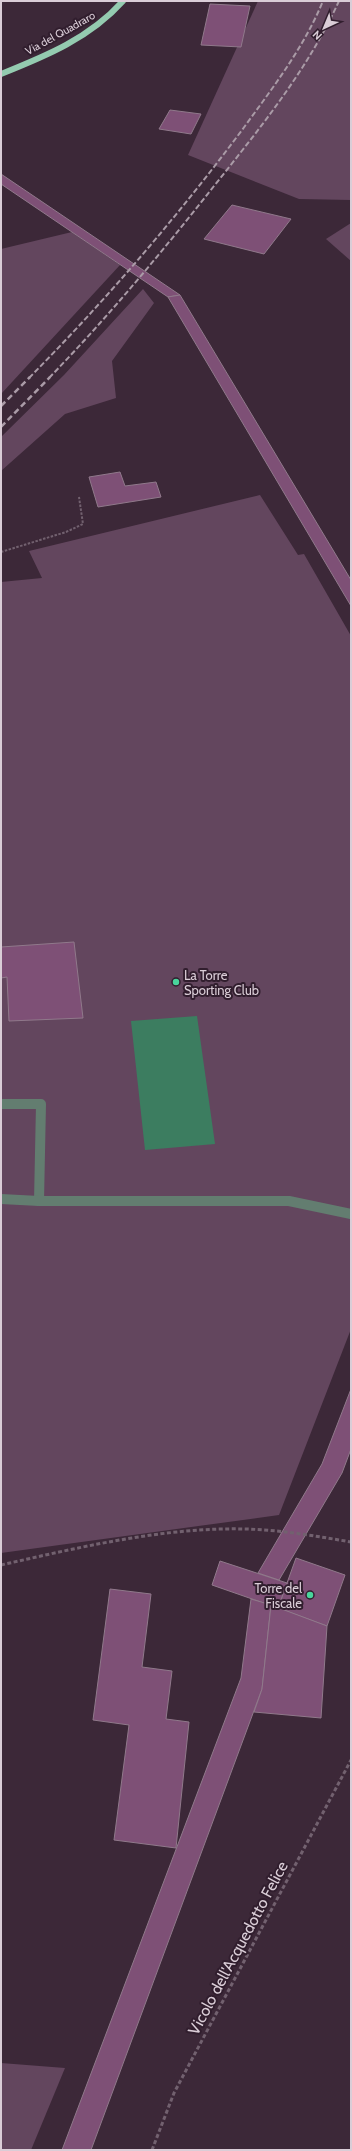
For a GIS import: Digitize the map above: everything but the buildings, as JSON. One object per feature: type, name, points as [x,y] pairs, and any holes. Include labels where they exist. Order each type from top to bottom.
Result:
[{"type":"main road","name":"Via del Quadraro","points":[[1,74],[81,36],[110,16],[123,1]]},
{"type":"lane","points":[[1,1104],[41,1104],[39,1201]]},
{"type":"lane","points":[[1,1199],[39,1201],[289,1200],[351,1214]]},
{"type":"path","points":[[1,552],[66,532],[83,524],[79,497]]},
{"type":"path","points":[[1,1565],[82,1547],[166,1535],[231,1529],[293,1532],[351,1542]]},
{"type":"path","name":"Vicolo dell'Acquedotto Felice","points":[[152,2150],[174,2093],[351,1760]]},
{"type":"shaded area","points":[[258,1],[351,1],[351,200],[299,199],[188,155]]},
{"type":"shaded area","points":[[351,223],[351,261],[326,239]]},
{"type":"shaded area","points":[[72,232],[120,265],[1,394],[1,249]]},
{"type":"shaded area","points":[[143,289],[154,303],[112,361],[116,398],[65,414],[1,471],[1,437],[64,375]]},
{"type":"shaded area","name":"La Torre Sporting Club","points":[[260,495],[298,555],[304,554],[351,636],[351,1329],[279,1515],[1,1553],[1,582],[42,578],[29,551]]},
{"type":"shaded area","points":[[197,1016],[215,1144],[145,1150],[131,1021]]},
{"type":"shaded area","points":[[1,2063],[65,2068],[31,2150],[1,2150]]},
{"type":"railway","points":[[29,378],[114,287],[168,224],[220,159],[288,66],[307,34],[323,1]]},
{"type":"railway","points":[[49,378],[134,284],[249,142],[298,74],[327,26],[339,1]]},
{"type":"railway","points":[[1,427],[50,377]]},
{"type":"railway","points":[[1,406],[29,378]]},
{"type":"place","name":"La Torre Sporting Club","points":[[176,982]]},
{"type":"place","name":"Torre del Fiscale","points":[[310,1595]]}]
